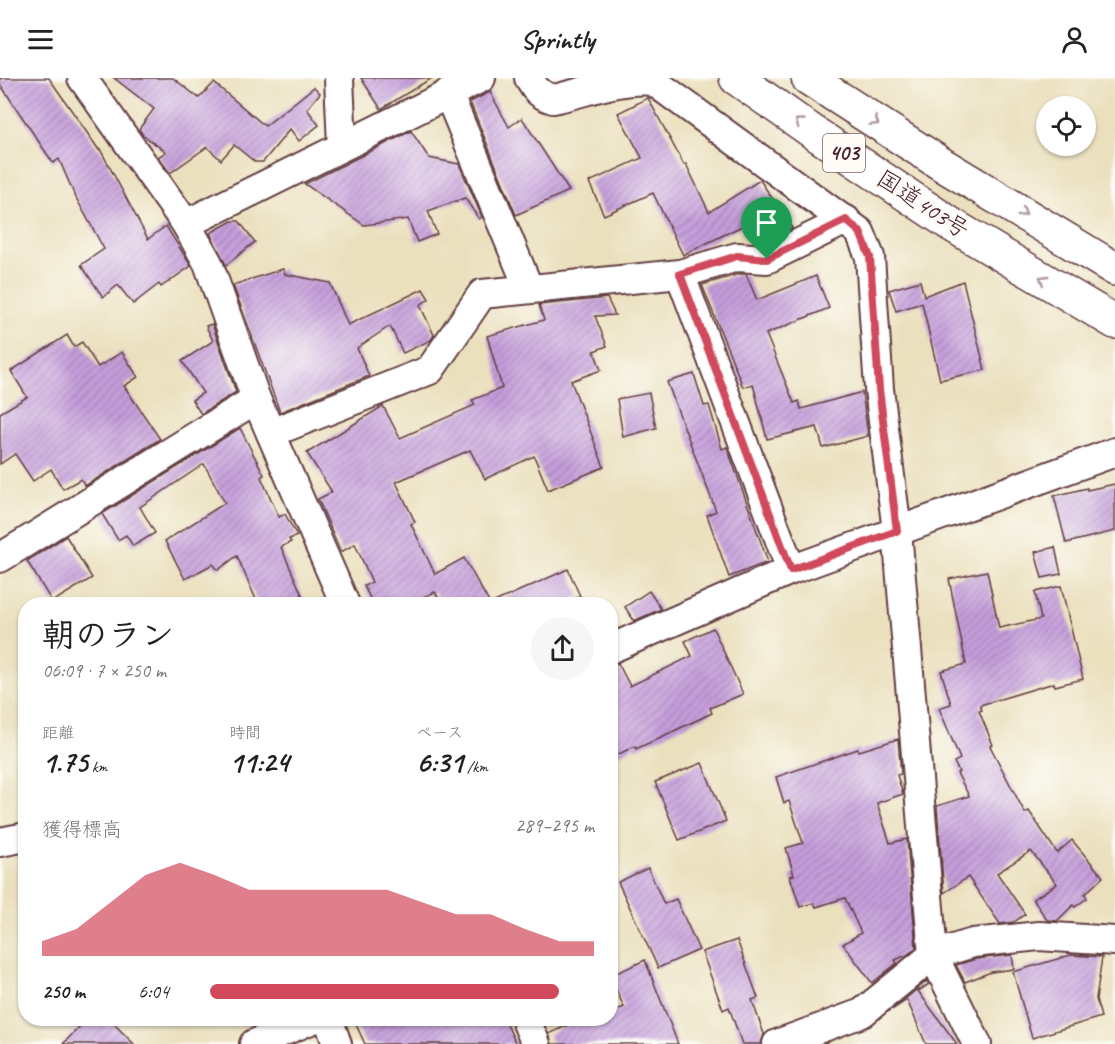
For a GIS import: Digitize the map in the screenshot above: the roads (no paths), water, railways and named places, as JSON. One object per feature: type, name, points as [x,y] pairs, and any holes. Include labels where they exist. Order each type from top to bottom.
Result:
[{"type":"highway","name":"国道403号","points":[[736,78],[952,225],[1115,322]]},
{"type":"highway","name":"国道403号","points":[[808,78],[944,165],[1115,269]]},
{"type":"street","points":[[82,78],[186,224],[208,263],[256,399],[342,597]]},
{"type":"street","points":[[339,78],[342,146]]},
{"type":"street","points":[[186,224],[481,78]]},
{"type":"street","points":[[529,78],[534,88],[542,96],[553,99],[622,80],[653,81],[860,232],[870,257],[879,389],[897,531],[933,955],[977,1044]]},
{"type":"street","points":[[447,93],[529,289]]},
{"type":"street","points":[[271,433],[430,370],[482,294],[680,274],[737,256],[767,259],[846,220]]},
{"type":"street","points":[[680,274],[791,570]]},
{"type":"street","points":[[0,558],[256,399]]},
{"type":"street","points":[[618,646],[791,570],[1115,452]]},
{"type":"street","points":[[0,842],[18,839]]},
{"type":"street","points":[[777,1044],[862,1013],[933,955],[973,943],[1039,936],[1115,941]]},
{"type":"street","points":[[255,1044],[297,1026]]},
{"type":"street","points":[[331,1026],[337,1044]]},
{"type":"street","points":[[528,1026],[536,1044]]}]
